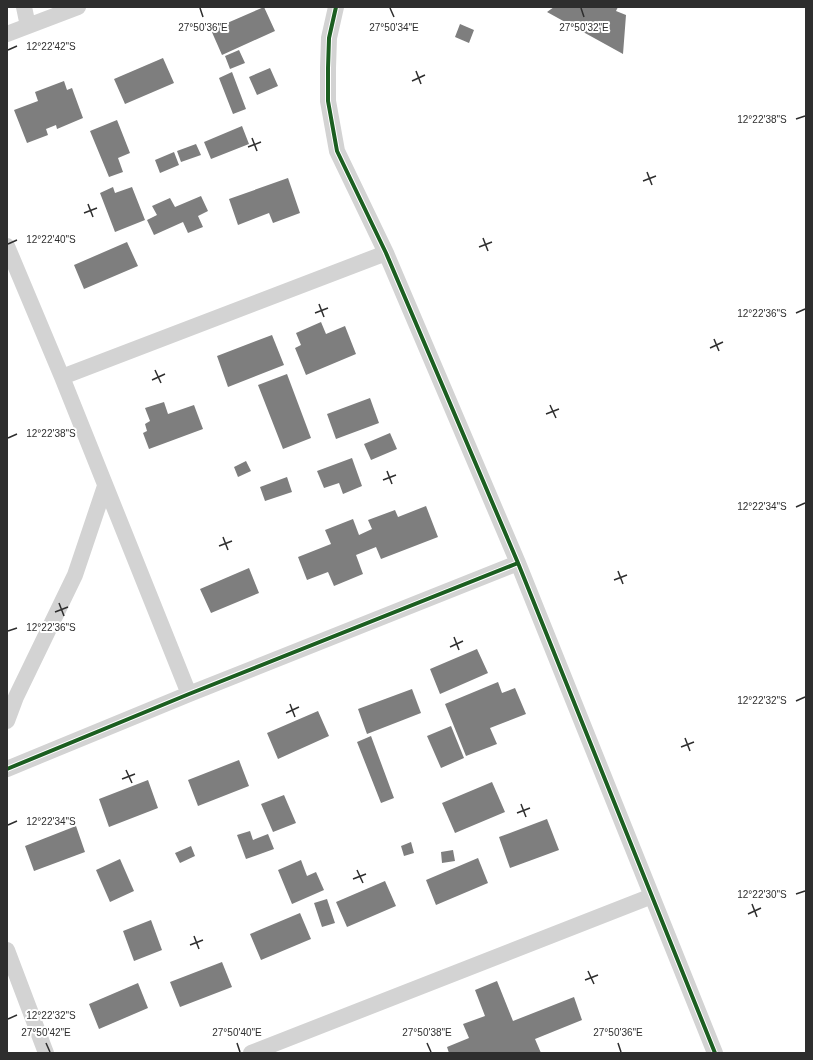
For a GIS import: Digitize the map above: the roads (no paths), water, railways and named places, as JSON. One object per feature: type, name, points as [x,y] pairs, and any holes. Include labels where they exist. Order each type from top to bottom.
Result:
[{"type":"street","points":[[24,7],[28,26]]},
{"type":"street","points":[[7,34],[78,7]]},
{"type":"street","points":[[336,7],[329,38],[328,101],[337,151],[386,253],[518,563],[715,1053]]},
{"type":"street","points":[[7,246],[62,377],[188,694]]},
{"type":"street","points":[[62,377],[386,253]]},
{"type":"street","points":[[7,721],[16,697],[74,575],[105,486]]},
{"type":"street","points":[[7,769],[188,694],[518,563]]},
{"type":"street","points":[[250,1053],[652,896]]},
{"type":"street","points":[[7,950],[46,1053]]}]
